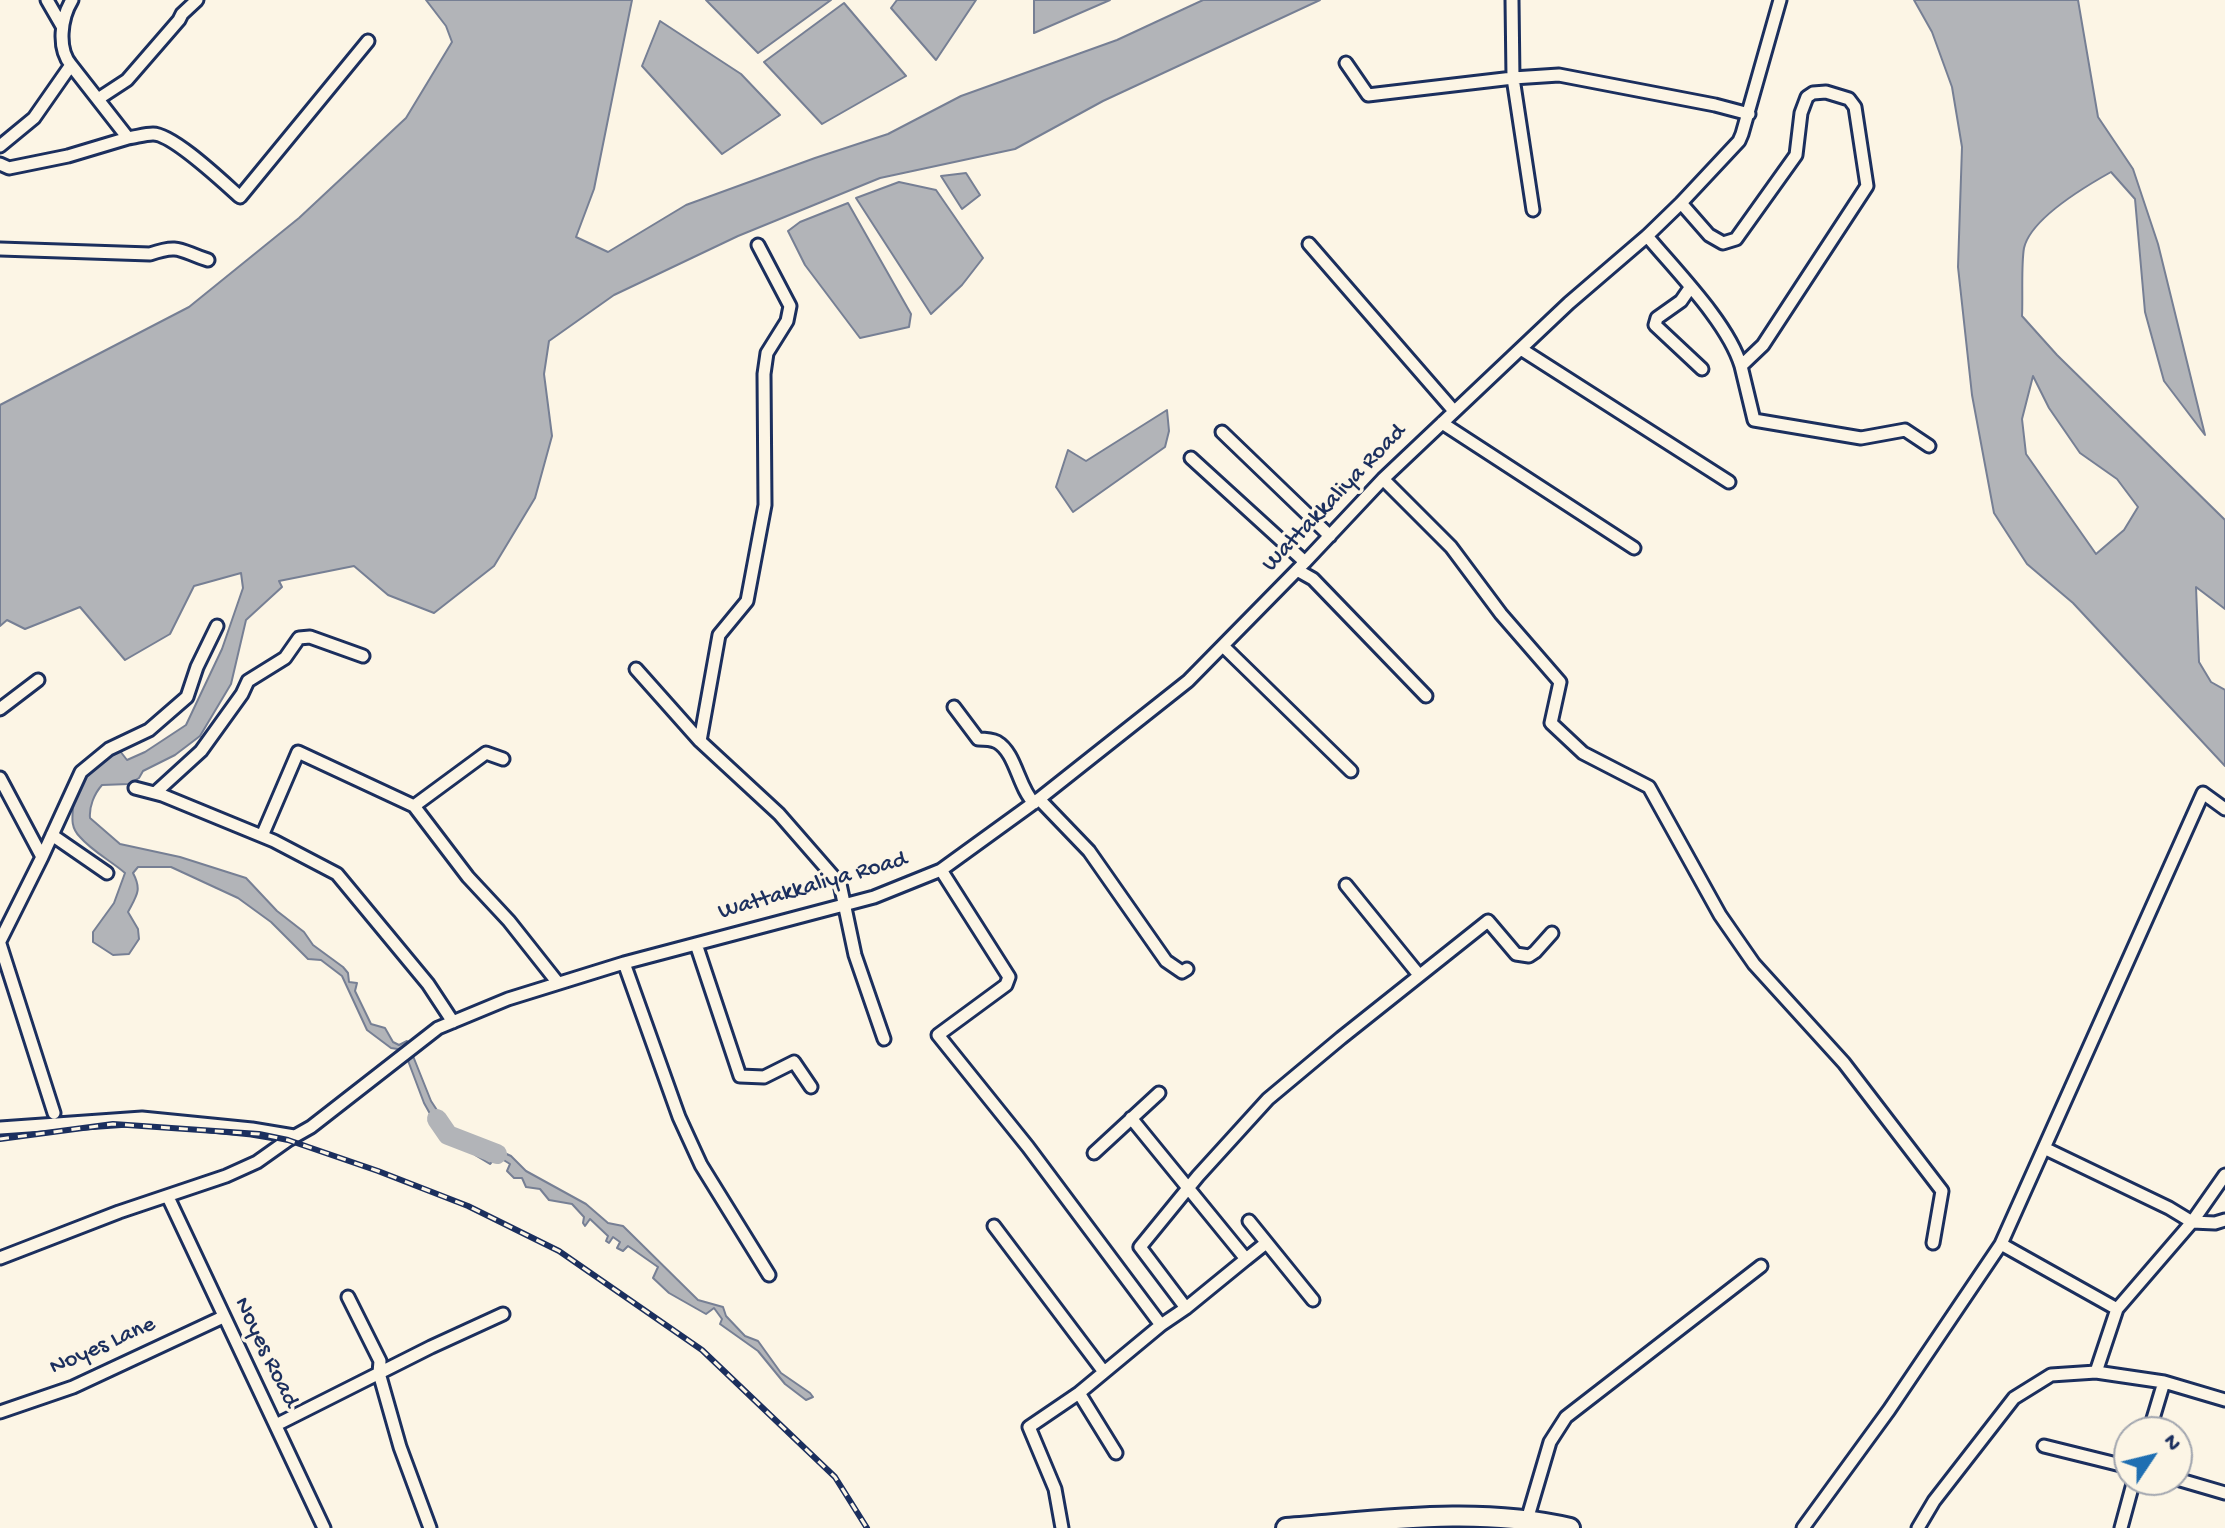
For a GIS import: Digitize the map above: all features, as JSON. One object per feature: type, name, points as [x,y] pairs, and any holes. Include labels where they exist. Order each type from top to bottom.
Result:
[{"type":"highway","points":[[1286,1528],[1461,1516],[1527,1520],[1570,1528]]},
{"type":"street","points":[[47,0],[62,26],[66,58],[128,138]]},
{"type":"street","points":[[62,26],[72,0]]},
{"type":"street","points":[[98,99],[127,80],[197,0]]},
{"type":"street","points":[[1512,0],[1513,78],[1533,210]]},
{"type":"street","name":"Wattakkaliya Road","points":[[0,1258],[257,1162],[311,1127],[438,1028],[508,999],[624,963],[874,897],[941,870],[1036,801],[1188,681],[1383,479],[1569,303],[1681,203],[1739,141],[1780,0]]},
{"type":"street","points":[[0,164],[9,168],[156,133],[196,159],[240,197],[368,41]]},
{"type":"street","points":[[1346,63],[1368,95],[1559,75],[1749,114]]},
{"type":"street","points":[[0,146],[34,118],[71,65]]},
{"type":"street","points":[[1681,203],[1709,235],[1723,243],[1736,239],[1796,155],[1801,113],[1807,97],[1826,92],[1849,99],[1855,107],[1867,186],[1763,345],[1741,366]]},
{"type":"street","points":[[1647,236],[1722,327],[1736,350],[1754,420],[1861,438],[1905,430],[1929,446]]},
{"type":"street","points":[[1309,244],[1454,411]]},
{"type":"street","points":[[700,741],[719,635],[747,601],[765,505],[764,374],[767,353],[787,321],[790,306],[758,245]]},
{"type":"street","points":[[0,249],[150,254],[168,248],[185,249],[208,260]]},
{"type":"street","points":[[1690,288],[1681,301],[1657,318],[1655,325],[1702,369]]},
{"type":"street","points":[[1521,349],[1729,482]]},
{"type":"street","points":[[1442,423],[1634,548]]},
{"type":"street","points":[[1222,432],[1330,536]]},
{"type":"street","points":[[1191,458],[1426,696]]},
{"type":"street","points":[[1383,479],[1451,547],[1501,614],[1560,682],[1551,723],[1583,753],[1649,787],[1720,915],[1754,964],[1844,1063],[1942,1191],[1933,1243]]},
{"type":"street","points":[[54,1113],[0,942],[81,772],[109,749],[149,730],[187,697],[197,667],[217,626]]},
{"type":"street","points":[[158,794],[201,751],[248,681],[285,658],[299,638],[310,637],[363,656]]},
{"type":"street","points":[[1223,646],[1351,771]]},
{"type":"street","points":[[636,669],[700,741],[779,814],[840,884],[855,955],[884,1039]]},
{"type":"street","points":[[0,709],[38,680]]},
{"type":"street","points":[[954,707],[978,739],[998,742],[1009,754],[1028,797],[1089,851],[1166,961],[1182,972],[1187,969]]},
{"type":"street","points":[[262,836],[298,752],[414,806],[468,877],[509,921],[558,983]]},
{"type":"street","points":[[414,806],[486,753],[503,759]]},
{"type":"street","points":[[0,778],[42,857]]},
{"type":"street","points":[[135,788],[158,794],[262,836],[337,874],[428,984],[453,1022]]},
{"type":"street","points":[[1803,1528],[1889,1410],[2001,1244],[2203,793],[2225,809]]},
{"type":"street","points":[[52,835],[107,873]]},
{"type":"street","points":[[941,870],[1009,977],[1006,985],[938,1035],[1028,1147],[1161,1325]]},
{"type":"street","points":[[1346,885],[1419,975]]},
{"type":"street","points":[[1186,1308],[1140,1247],[1198,1176],[1268,1099],[1488,921],[1516,954],[1529,956],[1552,933]]},
{"type":"street","points":[[696,944],[740,1076],[764,1077],[794,1062],[811,1087]]},
{"type":"street","points":[[624,963],[695,1153],[769,1275]]},
{"type":"street","points":[[1094,1153],[1159,1093]]},
{"type":"street","points":[[0,1128],[142,1118],[294,1136]]},
{"type":"street","points":[[1131,1118],[1246,1259]]},
{"type":"street","points":[[2044,1148],[2192,1222],[2225,1220]]},
{"type":"street","points":[[2096,1372],[2117,1309],[2192,1222],[2225,1175]]},
{"type":"street","name":"Noyes Road","points":[[168,1197],[324,1528]]},
{"type":"street","points":[[1249,1221],[1313,1300]]},
{"type":"street","points":[[994,1226],[1104,1372]]},
{"type":"street","points":[[1062,1528],[1055,1489],[1029,1427],[1079,1393],[1266,1243]]},
{"type":"street","points":[[2001,1244],[2117,1309]]},
{"type":"street","points":[[1527,1520],[1550,1442],[1566,1417],[1761,1266]]},
{"type":"street","points":[[348,1297],[380,1361],[379,1373],[400,1447],[430,1528]]},
{"type":"street","points":[[276,1425],[503,1314]]},
{"type":"street","name":"Noyes Lane","points":[[0,1412],[73,1387],[223,1317]]},
{"type":"street","points":[[1918,1528],[1934,1501],[2014,1398],[2051,1375],[2096,1372],[2164,1382],[2225,1400]]},
{"type":"street","points":[[2154,1416],[2164,1382]]},
{"type":"street","points":[[1079,1393],[1116,1453]]},
{"type":"street","points":[[2044,1446],[2113,1463]]},
{"type":"street","points":[[2193,1484],[2225,1493]]},
{"type":"street","points":[[2121,1528],[2130,1496]]},
{"type":"shaded area","points":[[426,0],[632,0],[594,189],[576,237],[608,252],[686,205],[888,134],[961,96],[1117,40],[1203,0],[1320,0],[1103,101],[1015,149],[880,178],[738,236],[614,295],[549,341],[544,374],[552,436],[535,498],[494,566],[434,613],[388,595],[354,566],[279,581],[282,587],[246,620],[231,684],[200,736],[175,755],[143,771],[139,778],[129,784],[102,785],[90,809],[90,818],[120,844],[180,857],[246,878],[277,911],[304,932],[313,945],[343,967],[348,973],[349,982],[357,983],[355,991],[371,1024],[385,1028],[393,1042],[399,1045],[407,1041],[431,1101],[448,1127],[511,1156],[526,1171],[586,1204],[608,1223],[623,1226],[698,1300],[723,1307],[726,1316],[745,1336],[758,1341],[781,1373],[810,1393],[813,1397],[806,1400],[785,1384],[758,1351],[720,1324],[722,1319],[714,1308],[706,1314],[669,1293],[653,1278],[658,1267],[628,1246],[623,1251],[617,1248],[620,1242],[613,1237],[609,1243],[606,1241],[608,1236],[590,1219],[585,1226],[584,1217],[572,1204],[549,1200],[540,1189],[526,1187],[522,1178],[514,1178],[507,1171],[510,1164],[497,1156],[490,1164],[475,1155],[469,1137],[443,1137],[424,1103],[404,1050],[391,1048],[367,1030],[342,976],[321,960],[308,959],[271,922],[238,898],[171,867],[138,867],[133,873],[137,892],[128,912],[138,929],[139,939],[129,954],[113,955],[93,942],[93,932],[114,903],[125,873],[90,847],[75,830],[73,812],[78,789],[95,767],[111,756],[120,751],[127,760],[186,725],[222,649],[243,588],[241,573],[194,586],[170,634],[125,660],[80,607],[25,629],[7,620],[0,626],[0,405],[189,307],[299,218],[406,118],[452,42],[446,26]]},
{"type":"shaded area","points":[[706,0],[831,0],[758,53]]},
{"type":"shaded area","points":[[897,0],[976,0],[936,60],[891,8]]},
{"type":"shaded area","points":[[1034,0],[1110,0],[1034,33]]},
{"type":"shaded area","points":[[1914,0],[2078,0],[2098,117],[2133,169],[2158,244],[2205,435],[2164,381],[2145,312],[2135,199],[2111,172],[2048,214],[2029,237],[2023,255],[2022,316],[2057,355],[2225,520],[2225,609],[2196,587],[2199,662],[2211,682],[2225,690],[2225,766],[2073,603],[2027,564],[1994,513],[1972,395],[1958,267],[1962,147],[1952,87],[1932,32]],"holes":[[[2033,376],[2049,408],[2080,453],[2117,479],[2138,507],[2124,530],[2096,554],[2026,454],[2022,419]]]},
{"type":"shaded area","points":[[844,3],[906,76],[822,124],[764,62]]},
{"type":"shaded area","points":[[660,21],[741,74],[780,115],[722,154],[642,66]]},
{"type":"shaded area","points":[[966,173],[980,195],[962,209],[941,176]]},
{"type":"shaded area","points":[[899,182],[936,190],[983,258],[962,285],[931,314],[856,198]]},
{"type":"shaded area","points":[[848,203],[911,314],[909,327],[860,338],[805,265],[788,231],[800,222]]},
{"type":"shaded area","points":[[1167,410],[1169,431],[1165,447],[1073,512],[1056,487],[1068,450],[1086,461]]},
{"type":"waterway","points":[[437,1119],[448,1135],[497,1154]]},
{"type":"railway","points":[[0,1139],[113,1124],[259,1134],[288,1140],[378,1171],[468,1206],[559,1251],[702,1350],[835,1477],[867,1528]]}]
